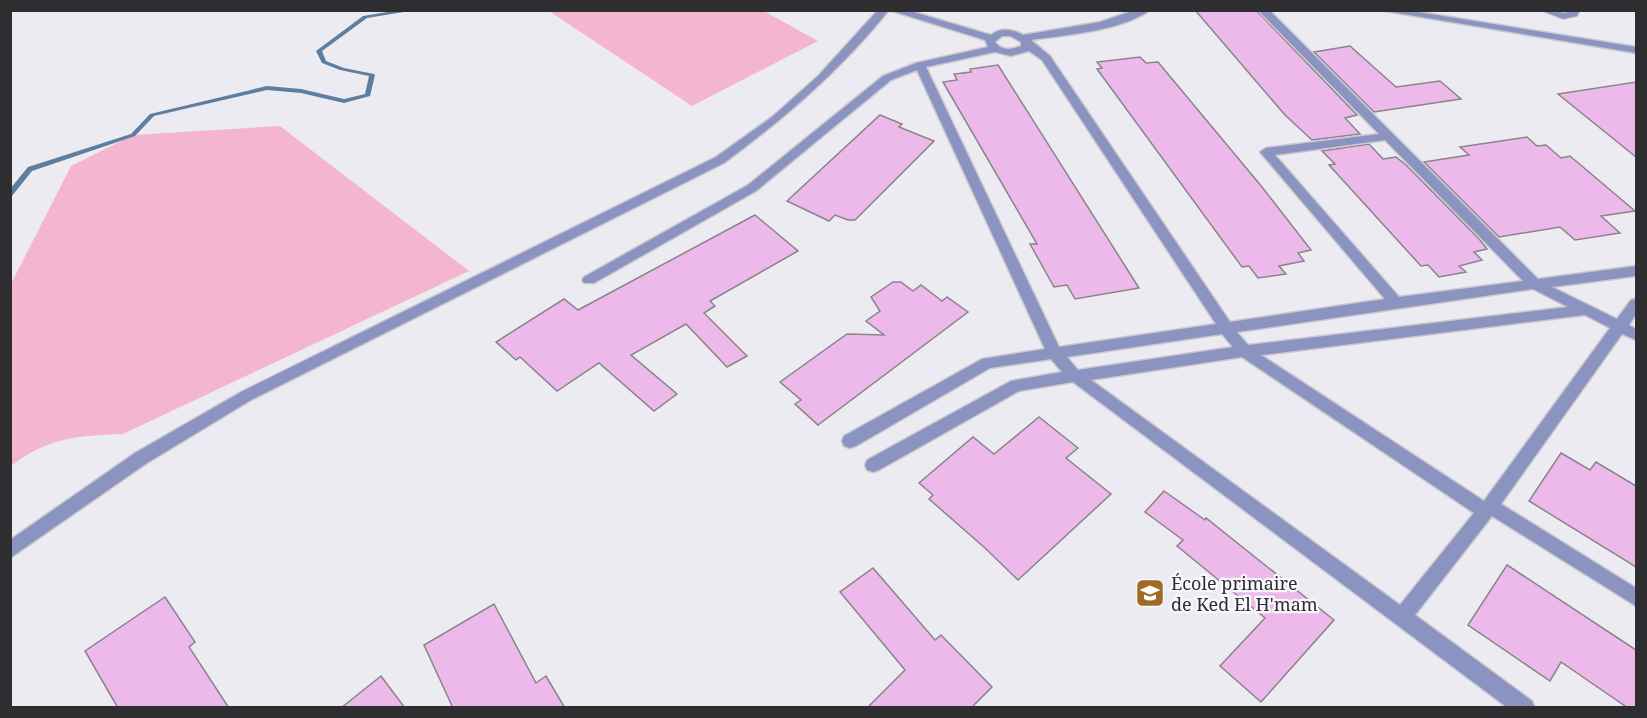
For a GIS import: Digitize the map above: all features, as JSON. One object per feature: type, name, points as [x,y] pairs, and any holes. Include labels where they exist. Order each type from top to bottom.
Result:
[{"type":"street","points":[[10,550],[141,458],[246,396],[720,160],[784,112],[822,78],[884,10]]},
{"type":"street","points":[[894,10],[993,44],[1006,53],[1018,52],[1026,48],[1025,41]]},
{"type":"street","points":[[1025,41],[1125,18],[1145,10]]},
{"type":"street","points":[[1263,10],[1536,284],[1636,335]]},
{"type":"street","points":[[1384,10],[1636,50]]},
{"type":"street","points":[[589,280],[752,188],[887,78],[920,65],[993,44],[1005,33],[1025,41],[1046,58],[1226,328],[1244,351],[1488,509],[1636,598]]},
{"type":"street","points":[[920,65],[1054,353],[1075,376],[1525,708]]},
{"type":"street","points":[[1389,136],[1266,152],[1396,303]]},
{"type":"street","points":[[850,441],[987,363],[1396,303],[1636,271]]},
{"type":"street","points":[[1401,617],[1488,509],[1636,304]]},
{"type":"street","points":[[873,465],[1016,385],[1244,351],[1587,310]]},
{"type":"lane","points":[[1544,10],[1563,16],[1574,14],[1576,10]]},
{"type":"shaded area","points":[[549,11],[764,11],[818,41],[692,106]]},
{"type":"shaded area","points":[[280,126],[469,271],[123,434],[64,440],[38,449],[11,466],[11,284],[71,166],[133,135]]},
{"type":"building","points":[[1195,10],[1256,10],[1357,115],[1345,118],[1360,134],[1312,140],[1285,115]]},
{"type":"building","points":[[1350,46],[1396,87],[1440,81],[1461,99],[1374,112],[1314,52]]},
{"type":"building","points":[[1140,57],[1146,63],[1158,62],[1262,187],[1311,250],[1298,253],[1304,261],[1279,266],[1286,274],[1258,278],[1249,266],[1242,267],[1097,69],[1102,68],[1097,62]]},
{"type":"building","points":[[998,65],[1139,288],[1075,299],[1067,285],[1054,287],[1030,244],[1037,244],[943,82],[957,80],[954,74],[971,72],[970,69]]},
{"type":"building","points":[[1636,82],[1636,157],[1558,94]]},
{"type":"building","points":[[880,115],[902,124],[899,127],[934,141],[855,220],[835,215],[829,221],[787,201]]},
{"type":"building","points":[[1527,137],[1537,146],[1546,145],[1561,158],[1570,156],[1635,211],[1601,216],[1620,233],[1575,240],[1560,227],[1499,237],[1424,162],[1469,155],[1460,147]]},
{"type":"building","points":[[1369,144],[1383,159],[1396,157],[1406,165],[1480,240],[1487,249],[1474,252],[1482,260],[1459,266],[1466,272],[1439,277],[1428,265],[1421,266],[1329,165],[1335,164],[1322,151]]},
{"type":"building","points":[[755,215],[798,251],[710,301],[715,306],[704,313],[747,356],[727,367],[686,324],[631,355],[677,394],[654,411],[599,363],[557,391],[520,357],[516,360],[496,342],[564,299],[578,310]]},
{"type":"building","points":[[893,282],[901,282],[913,291],[921,285],[942,301],[947,297],[968,312],[818,425],[795,404],[801,400],[780,382],[847,334],[884,335],[866,321],[880,311],[871,297]]},
{"type":"building","points":[[1039,417],[1078,448],[1066,458],[1111,494],[1018,580],[929,499],[933,495],[919,483],[973,437],[994,454]]},
{"type":"building","points":[[1561,453],[1590,470],[1596,462],[1636,486],[1636,567],[1529,501]]},
{"type":"building","points":[[1164,491],[1205,520],[1206,518],[1334,620],[1261,702],[1220,666],[1265,618],[1177,546],[1183,540],[1145,512]]},
{"type":"building","points":[[1507,565],[1636,650],[1636,708],[1628,708],[1561,662],[1550,681],[1468,625]]},
{"type":"building","points":[[873,568],[935,640],[941,635],[992,687],[971,708],[867,708],[905,670],[840,592]]},
{"type":"building","points":[[165,597],[195,642],[189,647],[229,708],[118,708],[85,651]]},
{"type":"building","points":[[494,604],[536,683],[546,676],[565,708],[453,708],[424,645]]},
{"type":"building","points":[[381,676],[405,708],[341,708]]},
{"type":"waterway","points":[[10,194],[30,169],[133,135],[152,115],[267,88],[301,91],[344,101],[368,95],[372,75],[342,69],[324,62],[319,51],[365,17],[414,10]]},
{"type":"place","name":"École primaire de Ked El H'mam","points":[[1150,593]]}]
